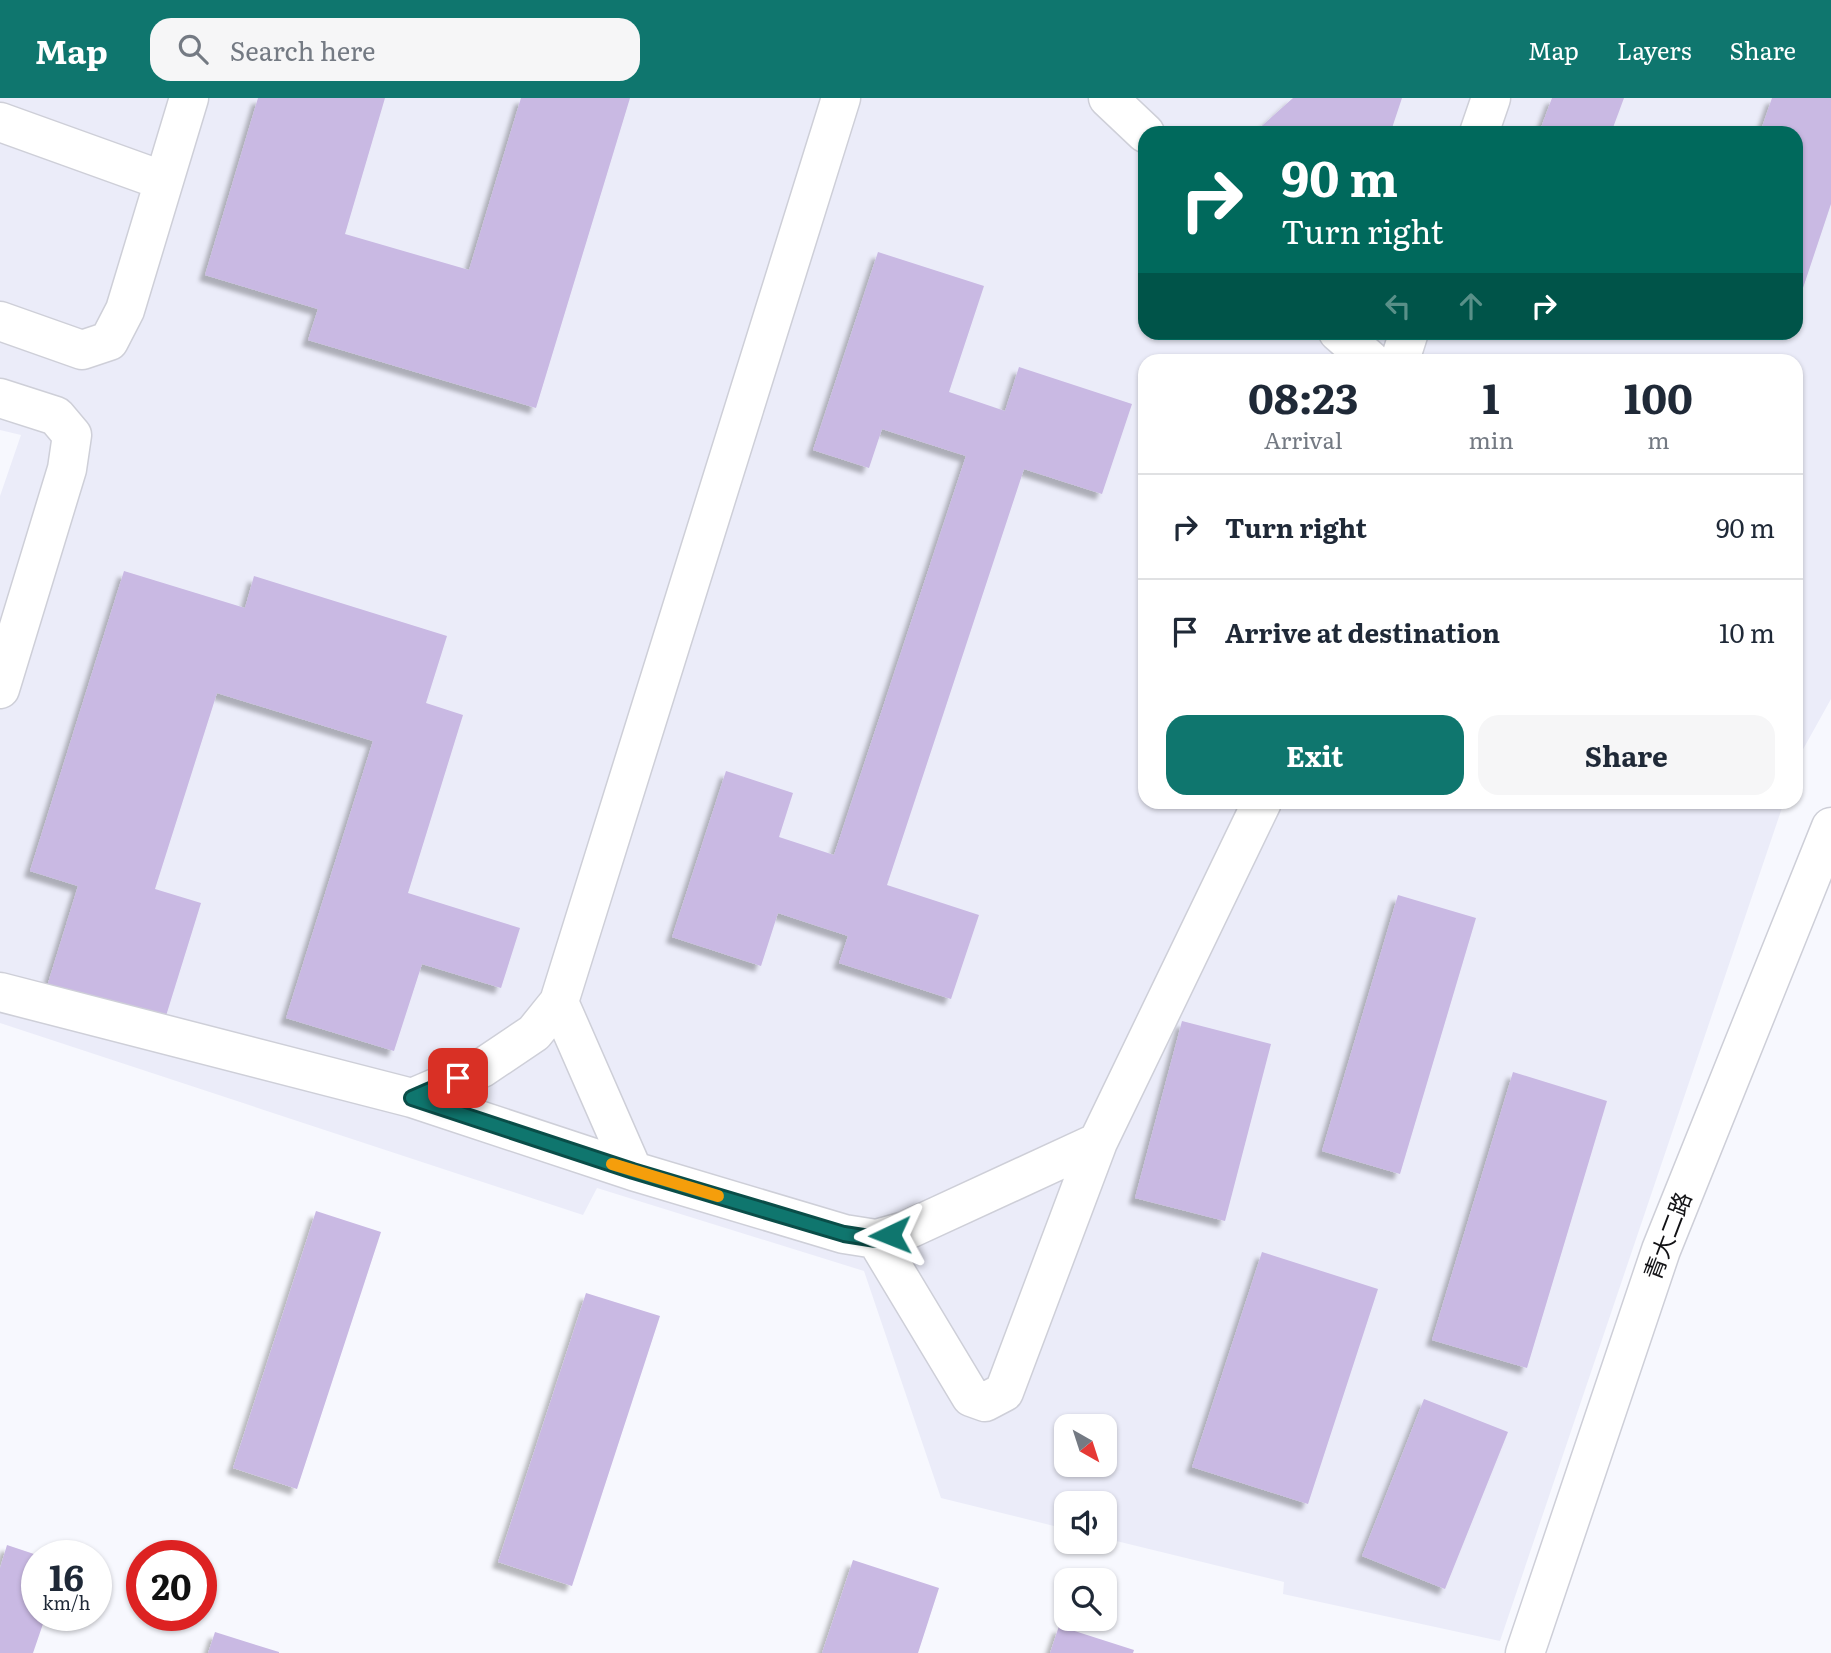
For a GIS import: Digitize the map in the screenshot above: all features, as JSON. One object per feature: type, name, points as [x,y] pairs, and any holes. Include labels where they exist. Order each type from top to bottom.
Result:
[{"type":"street","points":[[0,321],[82,350],[109,341],[125,310],[189,98]]},
{"type":"street","points":[[412,1098],[482,1068],[534,1033],[559,1002],[841,98]]},
{"type":"street","points":[[1108,98],[1138,126]]},
{"type":"street","points":[[1481,126],[1491,98]]},
{"type":"street","points":[[0,122],[164,181]]},
{"type":"street","points":[[1347,340],[1363,354]]},
{"type":"street","points":[[0,398],[56,416],[72,435],[67,469],[0,689]]},
{"type":"street","points":[[876,1239],[971,1397],[985,1402],[1004,1392],[1098,1142],[1259,809]]},
{"type":"street","name":"青大二路","points":[[1525,1653],[1661,1250],[1831,827]]},
{"type":"street","points":[[0,992],[412,1098],[633,1171],[844,1234],[876,1239],[905,1231],[1098,1142]]},
{"type":"street","points":[[559,1002],[633,1171]]},
{"type":"shaded area","points":[[0,98],[1831,98],[1831,699],[1803,749],[1803,354],[1138,354],[1138,809],[1782,809],[1500,1641],[1283,1594],[1284,1582],[1117,1541],[1117,1491],[1054,1491],[1054,1526],[941,1498],[864,1271],[597,1188],[583,1215],[0,1023],[0,496],[21,435],[0,430]]},
{"type":"building","points":[[258,98],[385,98],[345,234],[469,270],[521,98],[630,98],[536,408],[308,340],[318,309],[205,275]]},
{"type":"building","points":[[1293,98],[1402,98],[1393,126],[1262,126]]},
{"type":"building","points":[[1552,98],[1624,98],[1614,126],[1542,126]]},
{"type":"building","points":[[1772,98],[1831,98],[1831,204],[1803,288],[1803,126],[1762,126]]},
{"type":"building","points":[[878,252],[984,286],[949,392],[1005,411],[1019,367],[1132,404],[1102,494],[1024,469],[887,885],[979,915],[951,999],[839,963],[848,936],[778,913],[761,966],[672,937],[726,771],[793,793],[779,837],[834,855],[966,456],[882,429],[869,468],[813,450]]},
{"type":"building","points":[[124,571],[245,608],[254,576],[447,636],[426,703],[463,715],[408,893],[520,928],[501,988],[422,964],[394,1051],[286,1018],[373,741],[217,693],[155,889],[201,903],[161,1032],[44,996],[78,886],[30,871]]},
{"type":"building","points":[[1398,895],[1476,918],[1400,1174],[1322,1151]]},
{"type":"building","points":[[1182,1021],[1271,1044],[1225,1221],[1135,1198]]},
{"type":"building","points":[[1513,1072],[1607,1101],[1527,1368],[1432,1340]]},
{"type":"building","points":[[316,1211],[381,1232],[297,1489],[233,1468]]},
{"type":"building","points":[[1262,1252],[1378,1289],[1308,1504],[1192,1467]]},
{"type":"building","points":[[586,1293],[660,1316],[572,1586],[498,1562]]},
{"type":"building","points":[[1424,1399],[1508,1432],[1445,1589],[1362,1556]]},
{"type":"building","points":[[7,1545],[21,1550],[21,1631],[41,1631],[33,1653],[0,1653],[0,1568]]},
{"type":"building","points":[[853,1560],[939,1588],[918,1653],[822,1653]]},
{"type":"building","points":[[1057,1631],[1075,1631],[1134,1650],[1133,1653],[1050,1653]]},
{"type":"building","points":[[215,1632],[279,1652],[279,1653],[208,1653]]},
{"type":"slow traffic","points":[[612,1164],[718,1196]]},
{"type":"route","points":[[458,1078],[412,1098],[633,1171],[844,1234],[876,1239],[890,1235]]}]
